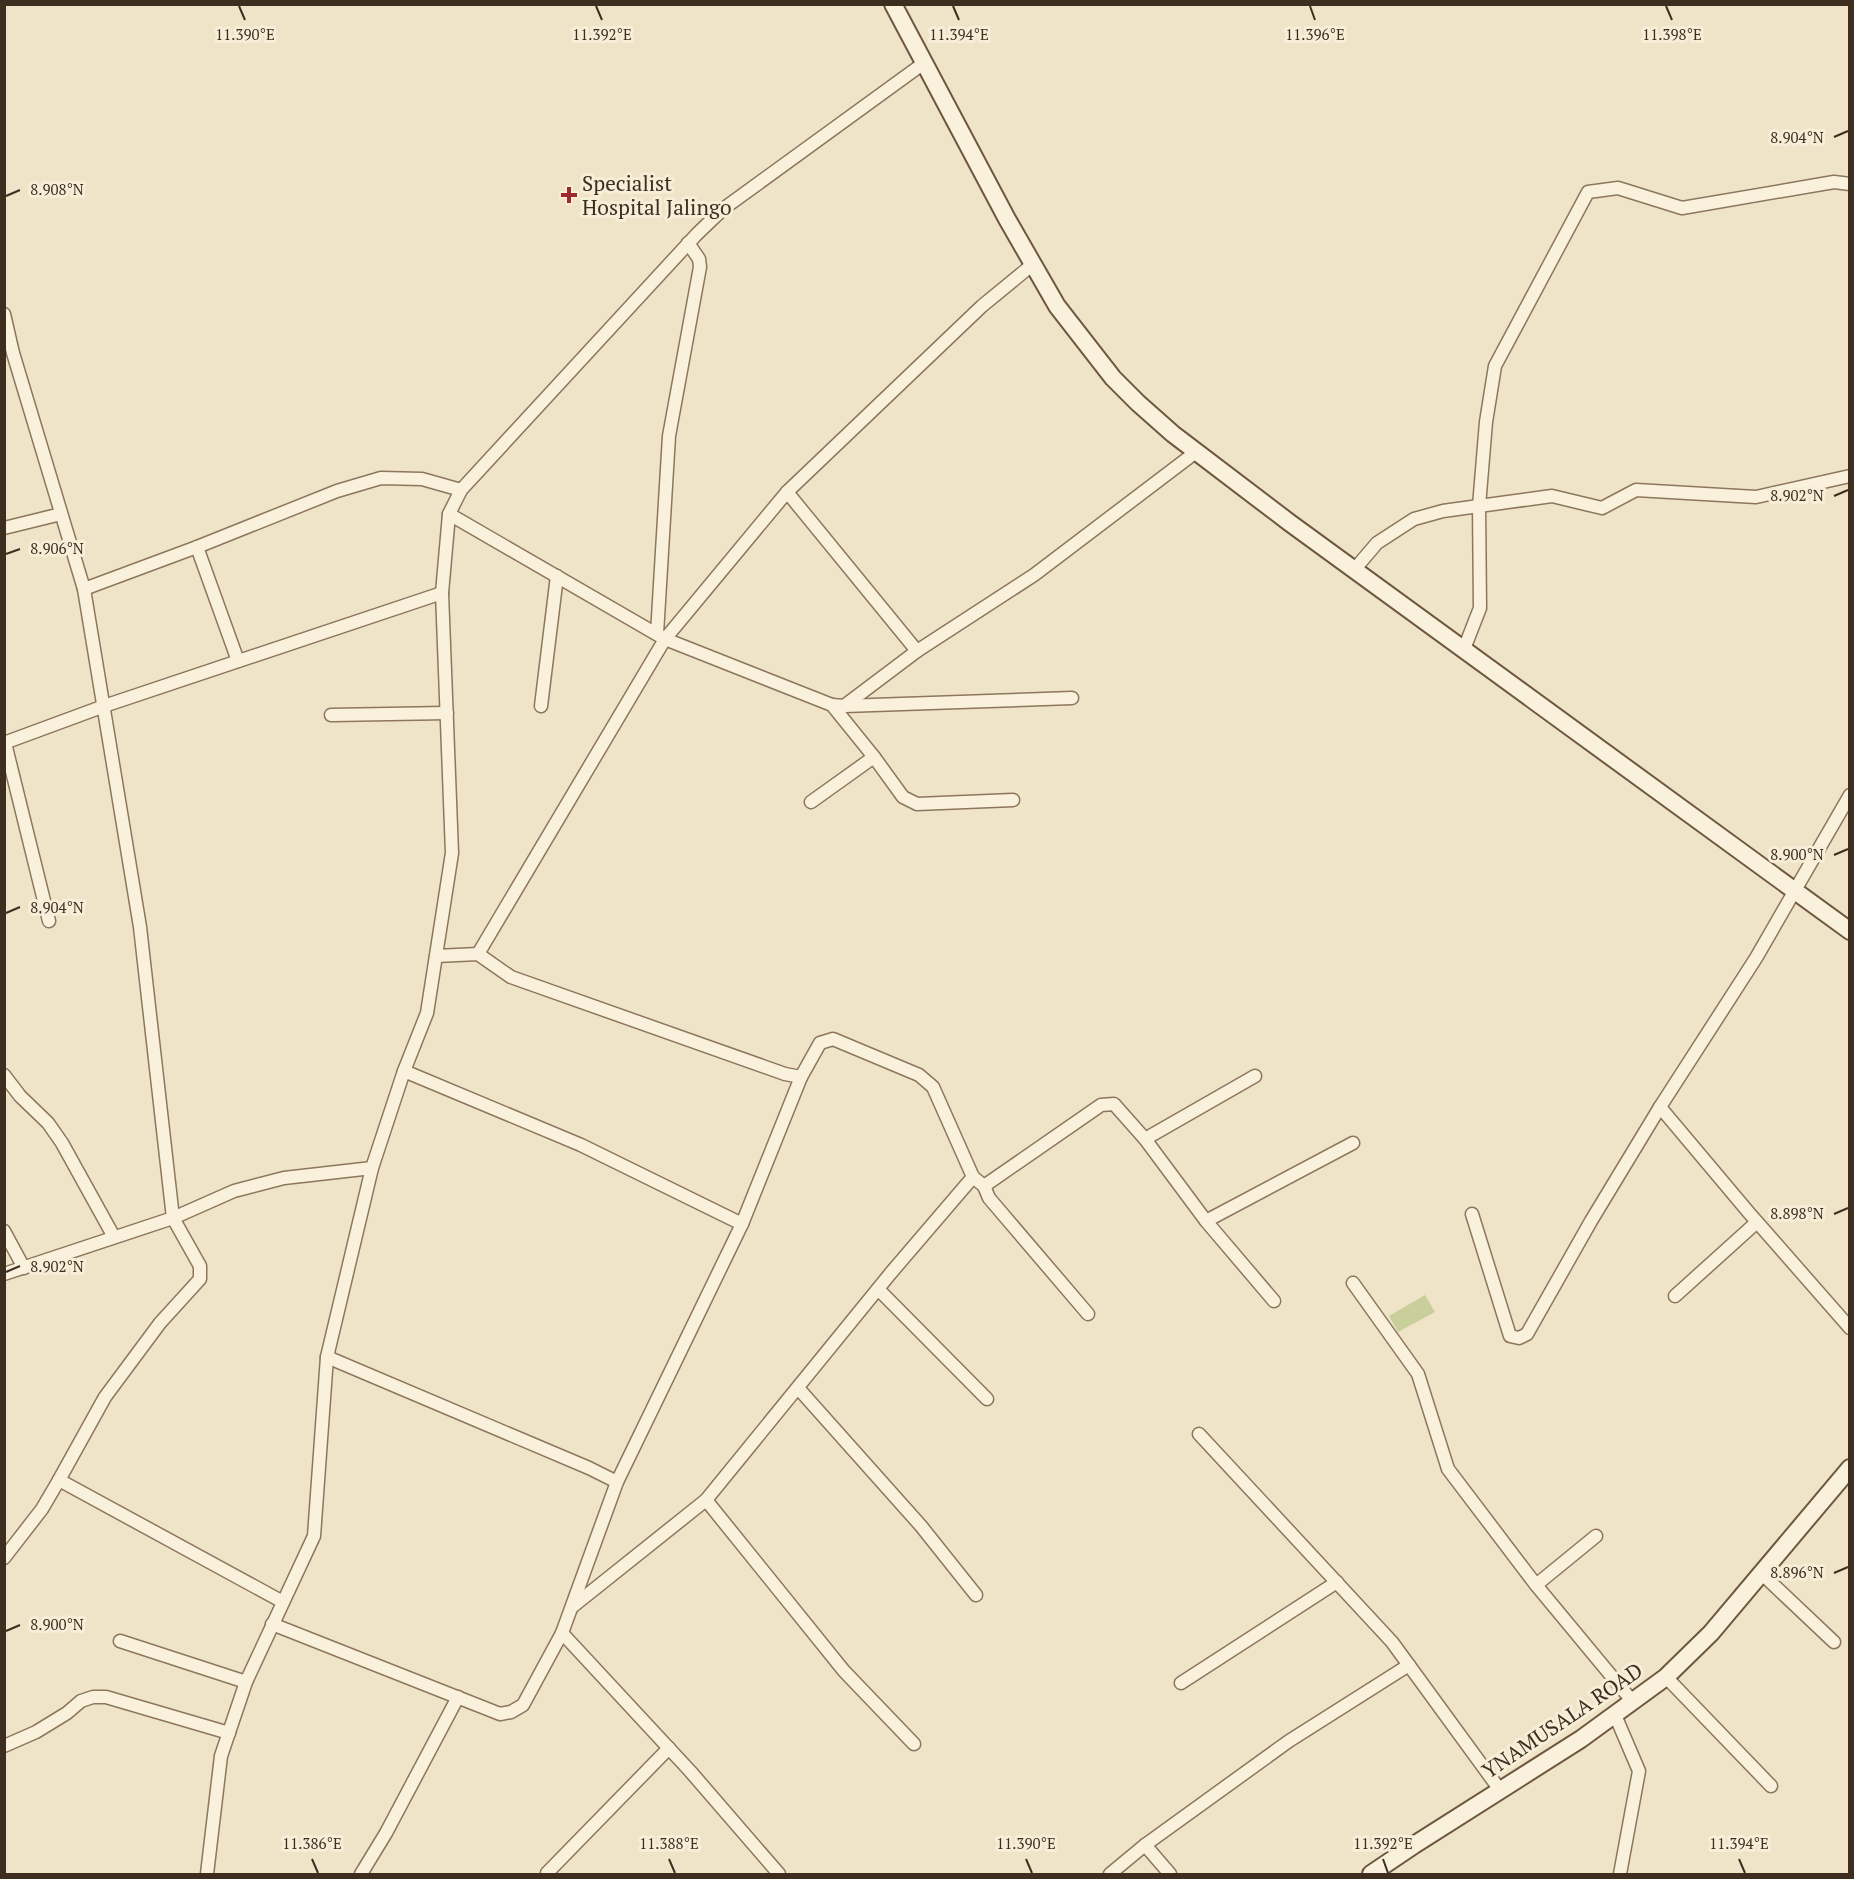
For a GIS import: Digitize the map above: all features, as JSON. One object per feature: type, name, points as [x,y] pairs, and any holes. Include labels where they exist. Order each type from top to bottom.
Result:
[{"type":"main road","points":[[893,4],[1032,265],[1057,306],[1113,378],[1147,411],[1196,452],[1354,570],[1850,931]]},
{"type":"main road","name":"YNAMUSALA ROAD","points":[[1371,1875],[1581,1739],[1666,1677],[1711,1633],[1850,1468]]},
{"type":"street","points":[[207,1875],[221,1756],[246,1682],[314,1536],[327,1357],[372,1168],[404,1071],[427,1013],[452,854],[442,593],[449,514],[461,490],[688,243],[723,209],[924,63]]},
{"type":"street","points":[[1464,649],[1480,608],[1479,506],[1486,422],[1495,366],[1588,192],[1618,188],[1682,208],[1834,182],[1850,184]]},
{"type":"street","points":[[661,637],[669,436],[700,267],[699,259],[688,243]]},
{"type":"street","points":[[478,954],[661,637],[787,492],[982,306],[1032,265]]},
{"type":"street","points":[[4,314],[13,354],[84,589],[140,927],[173,1218],[200,1266],[200,1279],[160,1323],[105,1397],[42,1509],[4,1558]]},
{"type":"street","points":[[838,706],[917,651],[1034,575],[1196,452]]},
{"type":"street","points":[[1354,570],[1377,543],[1414,519],[1443,511],[1552,496],[1602,508],[1636,490],[1756,497],[1850,476]]},
{"type":"street","points":[[84,589],[197,548],[337,491],[381,478],[422,479],[461,490]]},
{"type":"street","points":[[787,492],[917,651]]},
{"type":"street","points":[[4,528],[61,514]]},
{"type":"street","points":[[449,514],[661,637],[838,706],[1072,699]]},
{"type":"street","points":[[197,548],[238,661]]},
{"type":"street","points":[[542,706],[557,576]]},
{"type":"street","points":[[49,921],[5,743],[103,706],[442,593]]},
{"type":"street","points":[[838,706],[903,797],[916,804],[1013,800]]},
{"type":"street","points":[[331,715],[447,712]]},
{"type":"street","points":[[811,802],[874,757]]},
{"type":"street","points":[[1472,1214],[1510,1336],[1519,1338],[1527,1334],[1591,1221],[1660,1107],[1756,958],[1850,795]]},
{"type":"street","points":[[436,956],[478,954],[511,976],[785,1074],[801,1077]]},
{"type":"street","points":[[272,1624],[500,1714],[518,1709],[527,1699],[562,1633],[617,1482],[742,1224],[801,1077],[820,1043],[833,1039],[919,1075],[933,1087],[973,1177],[984,1186],[989,1198],[1088,1314]]},
{"type":"street","points":[[404,1071],[581,1145],[742,1224]]},
{"type":"street","points":[[4,1075],[20,1096],[48,1123],[62,1143],[114,1237]]},
{"type":"street","points":[[1145,1139],[1255,1076]]},
{"type":"street","points":[[984,1186],[1101,1105],[1114,1104],[1145,1139],[1206,1221],[1274,1302]]},
{"type":"street","points":[[1660,1107],[1756,1222],[1850,1328]]},
{"type":"street","points":[[1206,1221],[1353,1143]]},
{"type":"street","points":[[4,1274],[173,1218],[234,1191],[284,1178],[372,1168]]},
{"type":"street","points":[[572,1607],[706,1500],[878,1289],[973,1177]]},
{"type":"street","points":[[1675,1296],[1756,1222]]},
{"type":"street","points":[[4,1231],[24,1268]]},
{"type":"street","points":[[1353,1283],[1418,1374],[1448,1469],[1536,1585],[1633,1702]]},
{"type":"street","points":[[878,1289],[987,1399]]},
{"type":"street","points":[[327,1357],[617,1482]]},
{"type":"street","points":[[798,1388],[921,1526],[976,1595]]},
{"type":"street","points":[[1198,1434],[1392,1642],[1500,1790]]},
{"type":"street","points":[[59,1480],[283,1602]]},
{"type":"street","points":[[706,1500],[844,1671],[914,1744]]},
{"type":"street","points":[[1536,1585],[1596,1536]]},
{"type":"street","points":[[1761,1573],[1834,1642]]},
{"type":"street","points":[[1181,1683],[1337,1582]]},
{"type":"street","points":[[562,1633],[669,1748],[778,1875]]},
{"type":"street","points":[[120,1641],[246,1682]]},
{"type":"street","points":[[1110,1875],[1145,1845],[1289,1741],[1409,1665]]},
{"type":"street","points":[[1666,1677],[1771,1786]]},
{"type":"street","points":[[4,1746],[36,1732],[67,1713],[81,1701],[93,1697],[106,1697],[229,1733]]},
{"type":"street","points":[[361,1875],[459,1697]]},
{"type":"street","points":[[1615,1715],[1639,1771],[1620,1875]]},
{"type":"street","points":[[547,1873],[669,1748]]},
{"type":"street","points":[[1145,1845],[1170,1875]]},
{"type":"green space","points":[[1425,1295],[1435,1312],[1398,1332],[1389,1316]]},
{"type":"place","name":"Specialist Hospital Jalingo","points":[[569,195]]}]
